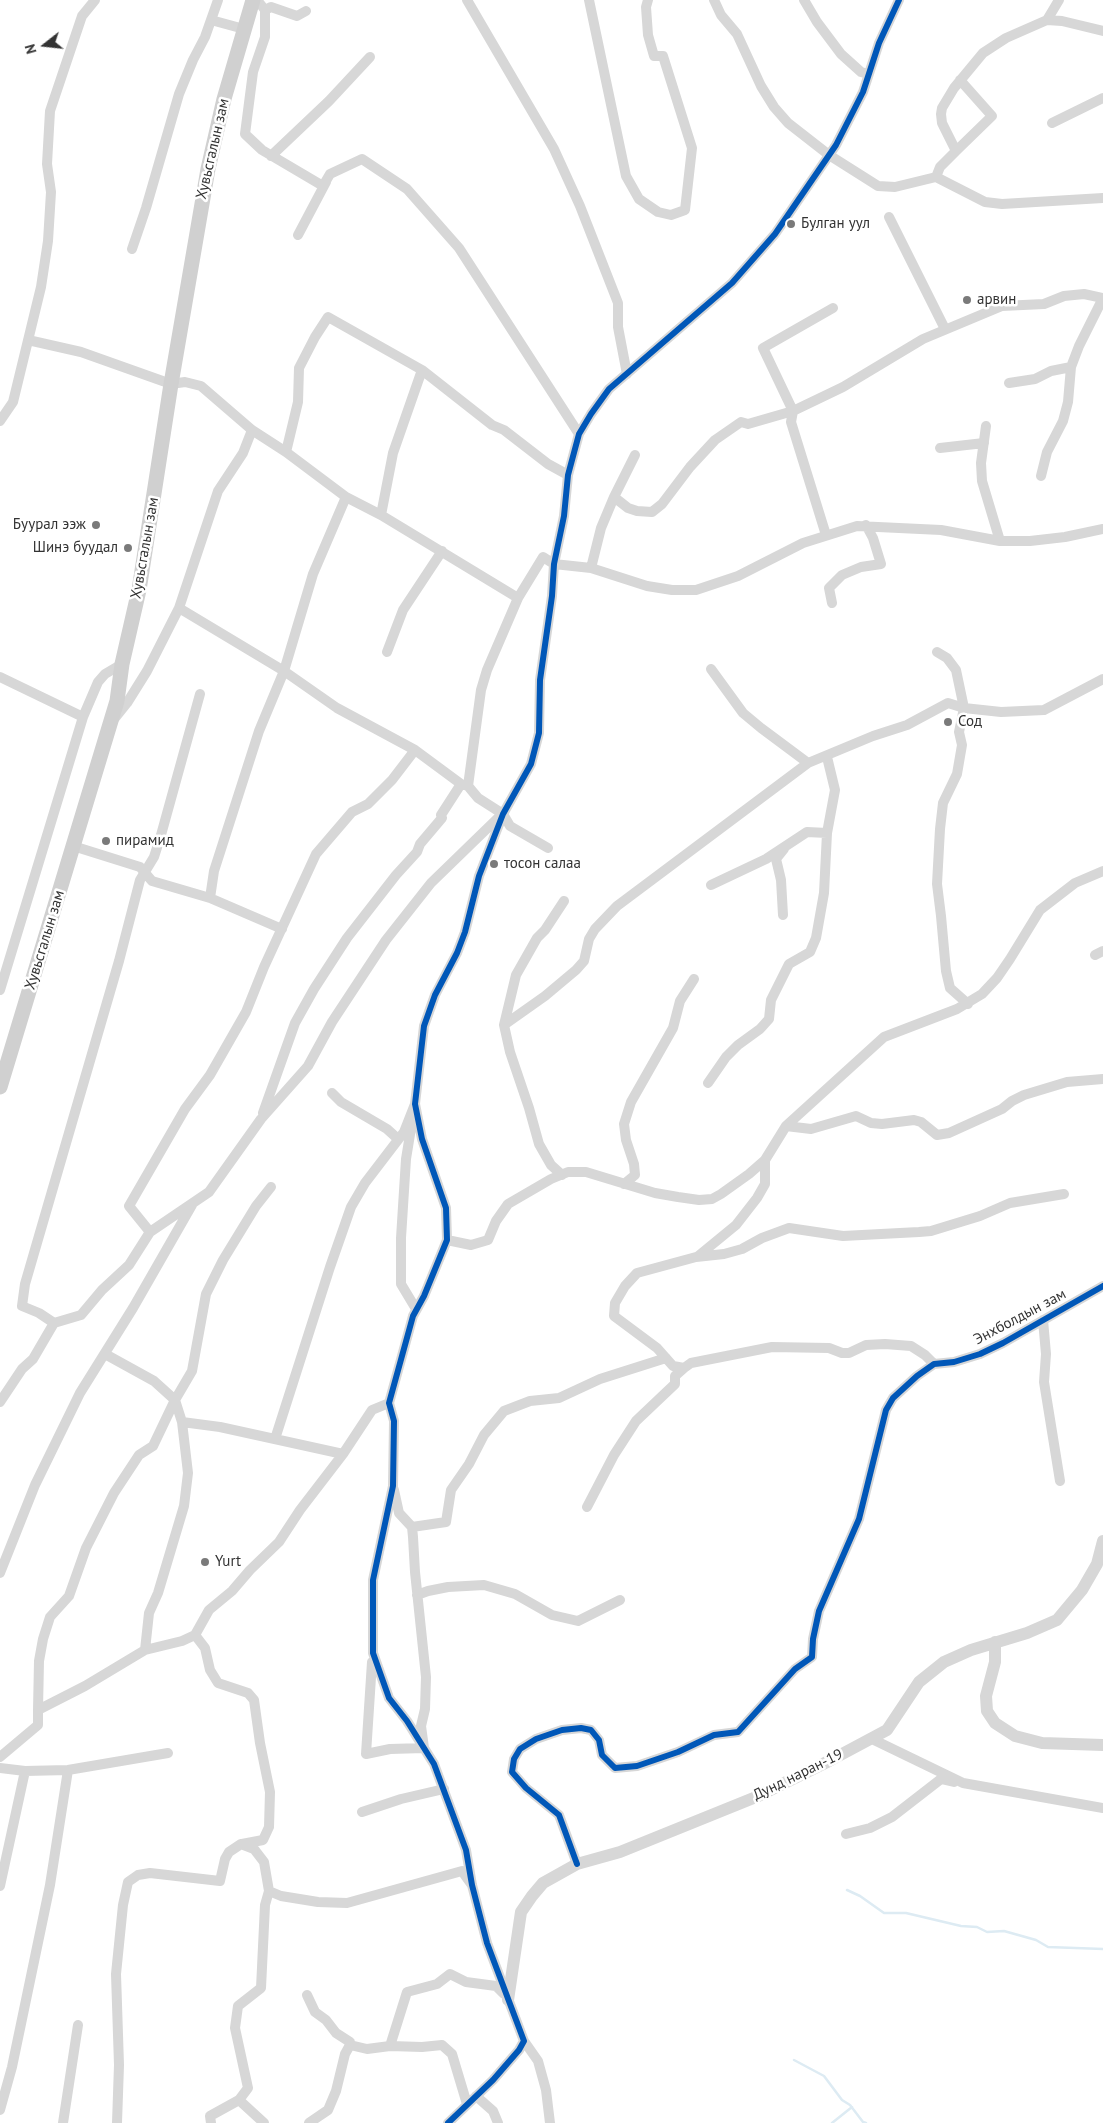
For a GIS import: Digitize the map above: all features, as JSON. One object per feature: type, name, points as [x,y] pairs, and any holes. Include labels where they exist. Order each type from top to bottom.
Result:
[{"type":"main road","name":"Хувьсгалын зам","points":[[0,1087],[117,701],[122,664],[139,590],[171,384],[208,169],[224,99],[252,0]]},
{"type":"street","points":[[0,421],[13,402],[41,287],[48,241],[51,192],[47,164],[50,111],[82,16],[95,0]]},
{"type":"street","points":[[132,249],[180,94],[218,0]]},
{"type":"street","points":[[257,0],[265,10],[265,37],[253,72],[245,134],[262,150],[323,186],[330,174],[362,159],[407,189],[459,248],[579,434]]},
{"type":"street","points":[[467,0],[554,149],[580,206],[618,303],[618,327],[627,374]]},
{"type":"street","points":[[589,0],[626,176],[639,199],[658,212],[671,215],[686,210],[692,148],[663,56],[654,56],[648,35],[646,7],[648,0]]},
{"type":"street","points":[[714,0],[721,15],[736,34],[760,86],[774,107],[788,123],[829,155],[878,186],[895,187],[936,177],[985,202],[1002,204],[1103,198]]},
{"type":"street","points":[[804,0],[817,22],[841,54],[861,72],[868,74]]},
{"type":"street","points":[[416,1309],[401,1284],[406,1159],[415,1104],[424,1026],[435,995],[457,954],[465,932],[479,876],[503,814],[531,764],[539,734],[540,680],[552,596],[554,564],[564,516],[568,475],[579,434],[609,389],[700,311],[744,270],[775,234],[829,155],[863,92],[879,43],[899,0]]},
{"type":"street","points":[[1047,20],[1059,0]]},
{"type":"street","points":[[265,10],[271,7],[297,16],[306,11]]},
{"type":"street","points":[[211,20],[244,29]]},
{"type":"street","points":[[956,151],[945,131],[941,114],[945,102],[960,80],[983,53],[1006,38],[1047,20],[1062,21],[1103,31]]},
{"type":"street","points":[[271,156],[329,101],[370,57]]},
{"type":"street","points":[[936,177],[940,167],[992,116],[960,80]]},
{"type":"street","points":[[1052,123],[1103,98]]},
{"type":"street","points":[[298,235],[330,174]]},
{"type":"street","points":[[889,217],[945,329]]},
{"type":"street","points":[[614,497],[628,508],[637,512],[652,512],[662,504],[706,447],[741,422],[748,424],[793,411],[843,387],[945,329],[1002,306],[1044,304],[1064,296],[1084,294],[1103,298],[1079,346],[1071,367],[1068,402],[1063,421],[1047,452],[1041,476]]},
{"type":"street","points":[[826,535],[791,422],[793,411],[763,348],[833,308]]},
{"type":"street","points":[[286,452],[298,402],[300,368],[315,337],[328,317],[422,370],[492,425],[504,430],[548,464],[568,475]]},
{"type":"street","points":[[28,340],[81,352],[171,384],[185,382],[201,386],[252,430],[286,452],[346,497],[442,551],[518,598]]},
{"type":"street","points":[[1009,383],[1035,379],[1050,371],[1071,367]]},
{"type":"street","points":[[381,516],[393,454],[422,370]]},
{"type":"street","points":[[986,426],[981,463],[982,481],[1000,540]]},
{"type":"street","points":[[110,723],[127,703],[148,671],[179,608],[218,491],[243,453],[252,430]]},
{"type":"street","points":[[940,448],[984,443]]},
{"type":"street","points":[[591,568],[601,528],[635,455]]},
{"type":"street","points":[[210,898],[214,871],[259,731],[284,671],[312,574],[346,497]]},
{"type":"street","points":[[832,603],[830,588],[842,576],[861,568],[881,564],[873,538],[866,525]]},
{"type":"street","points":[[261,1119],[295,1024],[314,989],[348,938],[396,875],[417,852],[420,844],[442,818],[441,815],[465,785],[483,683],[490,662],[518,598],[543,557],[554,564],[591,568],[647,586],[672,590],[696,590],[738,576],[803,543],[857,526],[941,530],[1000,540],[1030,541],[1065,537],[1103,529]]},
{"type":"street","points":[[387,652],[403,610],[442,551]]},
{"type":"street","points":[[179,608],[284,671],[338,708],[415,750],[465,785],[478,798],[503,814],[510,826],[548,848]]},
{"type":"street","points":[[937,652],[947,658],[956,670],[964,708],[959,732],[962,745],[958,774],[943,803],[936,884],[939,894],[946,971],[950,988],[968,1004]]},
{"type":"street","points":[[0,990],[83,716],[98,682],[105,674],[122,664]]},
{"type":"street","points":[[710,669],[743,713],[808,763]]},
{"type":"street","points":[[0,677],[83,716]]},
{"type":"street","points":[[504,1024],[545,996],[576,970],[584,960],[589,939],[595,929],[617,906],[808,763],[873,736],[916,722],[948,703],[964,708],[1001,712],[1044,710],[1103,679]]},
{"type":"street","points":[[54,1323],[39,1313],[22,1306],[25,1284],[120,961],[140,880],[154,857],[200,694]]},
{"type":"street","points":[[150,1232],[129,1206],[185,1109],[210,1075],[246,1012],[316,854],[352,812],[368,804],[392,780],[415,750]]},
{"type":"street","points":[[708,1083],[726,1057],[738,1045],[760,1030],[769,1019],[771,1000],[788,964],[810,952],[816,938],[824,893],[827,833],[834,790],[827,756]]},
{"type":"street","points":[[0,1402],[22,1369],[33,1359],[54,1323],[81,1315],[102,1290],[129,1265],[150,1232],[209,1192],[261,1119],[308,1066],[332,1022],[392,932],[431,882],[503,814]]},
{"type":"street","points":[[711,885],[766,859],[807,832],[827,833]]},
{"type":"street","points":[[73,846],[140,867],[152,881],[210,898],[282,929]]},
{"type":"street","points":[[784,915],[781,880],[776,859],[786,846]]},
{"type":"street","points":[[447,1240],[471,1245],[488,1240],[496,1221],[508,1204],[536,1187],[568,1172],[586,1172],[624,1184],[678,1197],[699,1200],[712,1199],[749,1174],[765,1160],[786,1126],[884,1037],[968,1004],[982,994],[996,978],[1040,910],[1075,883],[1103,871]]},
{"type":"street","points":[[562,1175],[551,1165],[539,1144],[510,1052],[504,1024],[516,975],[536,938],[545,930],[564,901]]},
{"type":"street","points":[[624,1184],[635,1175],[624,1124],[631,1102],[673,1028],[680,1001],[694,979]]},
{"type":"street","points":[[786,1126],[811,1129],[856,1116],[882,1124],[914,1120],[921,1122],[937,1135],[950,1134],[1034,1092],[1067,1082],[1103,1079]]},
{"type":"street","points":[[332,1093],[341,1102],[381,1126],[398,1139]]},
{"type":"street","points":[[275,1439],[330,1266],[351,1207],[365,1183],[404,1132],[415,1104]]},
{"type":"street","points":[[415,1104],[422,1139],[446,1208],[447,1240],[413,1316],[390,1403],[394,1421],[393,1486],[373,1580],[372,1653],[366,1754],[390,1749],[424,1748]]},
{"type":"street","points":[[696,1257],[736,1225],[758,1198],[765,1184],[765,1160]]},
{"type":"street","points":[[0,1757],[38,1725],[39,1661],[43,1639],[50,1618],[69,1596],[86,1548],[114,1493],[138,1455],[153,1446],[175,1400],[192,1371],[206,1294],[223,1260],[256,1206],[271,1187]]},
{"type":"street","points":[[684,1368],[674,1366],[642,1336],[614,1316],[615,1303],[624,1286],[637,1273],[696,1257],[724,1254],[742,1249],[762,1238],[789,1228],[843,1236],[870,1236],[931,1231],[980,1216],[1010,1203],[1064,1194]]},
{"type":"street","points":[[0,1573],[35,1485],[80,1393],[193,1204]]},
{"type":"street","name":"Энхболдын зам","points":[[577,1864],[559,1815],[526,1788],[512,1772],[514,1759],[520,1749],[545,1736],[562,1730],[582,1728],[592,1730],[599,1740],[602,1755],[615,1768],[637,1766],[670,1755],[714,1735],[738,1732],[789,1676],[812,1657],[812,1639],[819,1611],[859,1519],[878,1450],[886,1410],[893,1398],[916,1376],[934,1364],[954,1362],[980,1354],[1022,1333],[1103,1286]]},
{"type":"street","points":[[1043,1320],[1046,1354],[1044,1382],[1060,1481]]},
{"type":"street","points":[[587,1507],[614,1455],[636,1421],[675,1384],[675,1376],[691,1363],[772,1347],[829,1348],[842,1354],[849,1353],[866,1345],[885,1344],[911,1346],[925,1355],[934,1364]]},
{"type":"street","points":[[105,1354],[154,1381],[175,1400],[182,1422],[188,1473],[184,1506],[158,1593],[149,1613],[145,1650]]},
{"type":"street","points":[[412,1527],[446,1522],[451,1490],[469,1464],[484,1435],[504,1411],[530,1402],[559,1398],[600,1379],[666,1358]]},
{"type":"street","points":[[38,1710],[85,1686],[145,1650],[182,1641],[195,1635],[209,1610],[232,1590],[279,1542],[300,1510],[343,1454],[372,1410],[390,1403]]},
{"type":"street","points":[[182,1422],[220,1427],[343,1454]]},
{"type":"street","points":[[393,1486],[399,1513],[412,1527],[426,1677],[425,1710],[420,1726],[424,1748]]},
{"type":"street","name":"Дунд наран-19","points":[[508,2000],[521,1912],[543,1884],[577,1864],[620,1852],[756,1797],[887,1730],[920,1682],[944,1662],[995,1642],[1027,1633],[1057,1620],[1086,1584],[1097,1564],[1103,1541]]},
{"type":"street","points":[[417,1595],[448,1587],[484,1585],[515,1594],[552,1616],[578,1621],[620,1600]]},
{"type":"street","points":[[117,2123],[120,2065],[116,1974],[123,1905],[128,1882],[138,1875],[150,1873],[220,1881],[225,1859],[229,1852],[241,1844],[263,1840],[269,1827],[270,1792],[254,1700],[248,1693],[218,1683],[210,1670],[205,1648],[195,1635]]},
{"type":"street","points":[[995,1642],[995,1662],[986,1696],[987,1711],[994,1723],[1015,1736],[1042,1743],[1103,1745]]},
{"type":"street","points":[[372,1653],[389,1698],[407,1721],[434,1764],[444,1789],[466,1850],[472,1884],[487,1943],[524,2041],[538,2061],[546,2090],[550,2123]]},
{"type":"street","points":[[872,1739],[963,1783]]},
{"type":"street","points":[[0,1768],[25,1772],[68,1770],[168,1753]]},
{"type":"street","points":[[0,2110],[12,2067],[50,1885],[68,1770]]},
{"type":"street","points":[[0,1886],[25,1772]]},
{"type":"street","points":[[846,1834],[870,1828],[892,1817],[941,1779],[1103,1809]]},
{"type":"street","points":[[362,1812],[401,1798],[444,1789]]},
{"type":"street","points":[[211,2123],[210,2116],[239,2100],[248,2088],[236,2028],[238,2006],[261,1988],[264,1906],[269,1891],[264,1862],[254,1849],[241,1844]]},
{"type":"street","points":[[269,1891],[281,1896],[318,1902],[347,1903],[462,1871],[472,1884]]},
{"type":"street","points":[[390,2046],[406,1992],[437,1984],[450,1974],[466,1982],[496,1986],[508,2000]]},
{"type":"street","points":[[307,1995],[315,2012],[326,2020],[336,2033],[350,2042],[336,2091],[328,2110],[309,2123]]},
{"type":"street","points":[[62,2123],[78,2025]]},
{"type":"street","points":[[448,2123],[493,2080],[519,2050],[524,2041]]},
{"type":"street","points":[[350,2046],[367,2049],[390,2046],[422,2047],[442,2045],[452,2054],[467,2104]]},
{"type":"street","points":[[476,2096],[492,2111],[498,2123]]},
{"type":"street","points":[[239,2100],[264,2123]]},
{"type":"waterway","points":[[847,1890],[860,1896],[884,1913],[906,1913],[961,1926],[977,1927],[987,1932],[1004,1931],[1036,1940],[1048,1947],[1103,1949]]},
{"type":"waterway","points":[[794,2060],[824,2076],[842,2100],[850,2105],[863,2122],[866,2123]]},
{"type":"waterway","points":[[832,2123],[852,2107]]},
{"type":"cycle path","points":[[448,2123],[493,2080],[519,2050],[524,2041],[487,1943],[472,1885],[466,1850],[434,1764],[407,1721],[389,1698],[373,1653],[373,1580],[393,1486],[394,1421],[389,1403],[413,1316],[424,1296],[447,1240],[446,1208],[422,1139],[415,1104],[424,1026],[435,995],[457,953],[465,932],[479,876],[503,814],[531,764],[539,733],[540,680],[552,596],[554,564],[564,516],[568,475],[579,434],[609,389],[732,283],[775,234],[836,145],[863,92],[879,43],[899,0]]},
{"type":"cycle path","points":[[577,1864],[559,1815],[526,1788],[512,1772],[514,1759],[520,1749],[536,1739],[562,1730],[581,1728],[591,1730],[599,1740],[602,1755],[615,1768],[637,1766],[678,1752],[714,1735],[738,1732],[795,1669],[812,1657],[813,1639],[819,1611],[859,1519],[886,1410],[893,1398],[917,1376],[934,1364],[954,1362],[980,1354],[1003,1343],[1103,1286]]},
{"type":"place","name":"Булган уул","points":[[791,224]]},
{"type":"place","name":"арвин","points":[[967,300]]},
{"type":"place","name":"Буурал ээж","points":[[96,525]]},
{"type":"place","name":"Шинэ буудал","points":[[128,548]]},
{"type":"place","name":"Сод","points":[[948,722]]},
{"type":"place","name":"пирамид","points":[[106,841]]},
{"type":"place","name":"тосон салаа","points":[[494,864]]},
{"type":"place","name":"Yurt","points":[[205,1562]]}]
